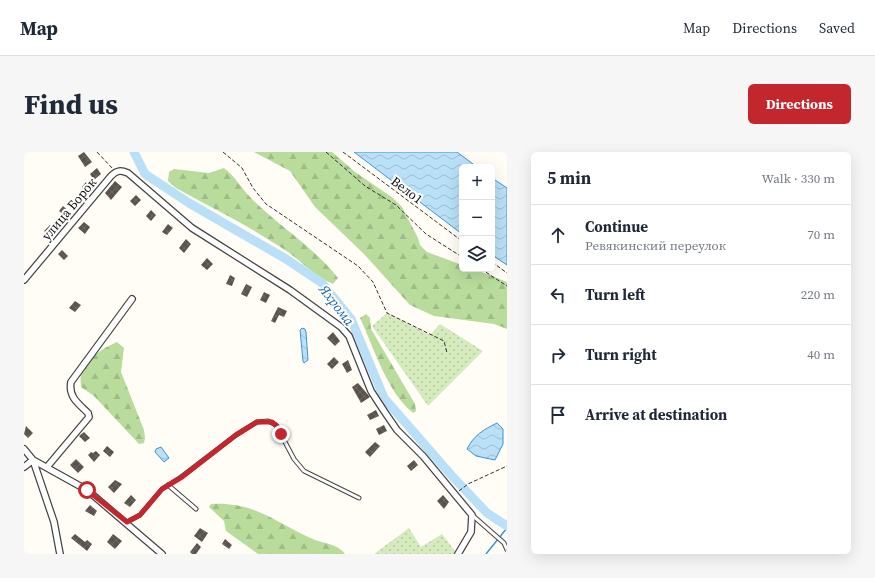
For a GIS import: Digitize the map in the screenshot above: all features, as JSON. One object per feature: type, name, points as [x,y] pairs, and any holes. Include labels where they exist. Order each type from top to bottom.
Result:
[{"type":"street","name":"улица Борок","points":[[24,280],[116,171]]},
{"type":"street","points":[[116,171],[122,171],[128,174],[192,228],[290,290],[341,327],[349,336],[371,391],[397,430],[423,456],[472,516],[471,532],[458,554]]},
{"type":"street","points":[[47,467],[89,416],[72,396],[69,389],[71,382],[132,299]]},
{"type":"street","points":[[24,449],[33,460],[54,522],[60,554]]},
{"type":"street","points":[[33,460],[87,490],[127,522],[162,554]]},
{"type":"street","points":[[24,467],[33,460]]},
{"type":"lane","points":[[127,522],[140,515],[162,489],[182,477],[236,435],[257,422],[268,421],[279,428],[294,459],[304,470],[359,498]]},
{"type":"lane","points":[[168,485],[196,509]]},
{"type":"lane","points":[[472,516],[504,543],[507,550]]},
{"type":"path","points":[[96,152],[116,171]]},
{"type":"path","points":[[223,152],[242,168],[253,188],[266,204],[358,266],[373,282],[382,299],[383,308],[387,313],[444,341],[447,353]]},
{"type":"path","points":[[326,152],[365,186],[396,205],[426,234],[459,255]]},
{"type":"path","name":"Вело1","points":[[342,152],[459,239]]},
{"type":"path","points":[[495,264],[507,273]]},
{"type":"path","points":[[486,272],[507,286]]},
{"type":"path","points":[[458,492],[468,484],[507,466]]},
{"type":"green space","points":[[254,152],[332,152],[355,172],[393,198],[402,207],[420,245],[427,252],[459,264],[459,272],[482,272],[507,282],[507,329],[494,324],[434,316],[410,305],[364,254],[315,207],[290,171]]},
{"type":"green space","points":[[224,168],[261,207],[318,256],[338,278],[333,284],[315,274],[275,243],[176,188],[168,181],[169,172],[174,169],[209,173]]},
{"type":"green space","points":[[387,313],[430,335],[440,324],[483,351],[428,406],[372,326]]},
{"type":"green space","points":[[366,314],[370,318],[371,329],[415,404],[416,411],[413,413],[404,404],[388,382],[360,318]]},
{"type":"green space","points":[[117,342],[124,348],[121,372],[144,430],[144,443],[139,444],[94,396],[81,387],[81,374],[91,358],[106,347]]},
{"type":"green space","points":[[211,504],[233,505],[254,510],[315,540],[335,546],[345,554],[258,554],[226,531],[224,521],[209,507]]},
{"type":"green space","points":[[409,528],[421,547],[442,534],[457,554],[374,554]]},
{"type":"water","points":[[354,152],[457,152],[473,164],[459,164],[459,232]]},
{"type":"water","points":[[495,180],[507,188],[507,265],[495,257]]},
{"type":"water","points":[[302,328],[305,329],[306,332],[308,360],[304,363],[300,330]]},
{"type":"water","points":[[497,423],[503,429],[503,444],[495,460],[476,456],[467,449],[479,433]]},
{"type":"water","points":[[161,447],[169,458],[164,462],[155,452],[156,449]]},
{"type":"building","points":[[84,152],[92,162],[85,167],[78,156]]},
{"type":"building","points":[[97,168],[101,174],[94,180],[90,174]]},
{"type":"building","points":[[115,181],[122,187],[111,200],[105,193]]},
{"type":"building","points":[[86,182],[91,188],[87,192],[82,187]]},
{"type":"building","points":[[136,195],[141,200],[135,206],[130,201]]},
{"type":"building","points":[[63,206],[70,212],[66,217],[59,211]]},
{"type":"building","points":[[151,210],[156,215],[151,221],[146,216]]},
{"type":"building","points":[[84,222],[90,227],[85,234],[78,228]]},
{"type":"building","points":[[168,224],[173,228],[167,235],[162,232]]},
{"type":"building","points":[[50,225],[54,229],[49,235],[44,231]]},
{"type":"building","points":[[186,239],[191,244],[184,253],[179,248]]},
{"type":"building","points":[[62,250],[68,256],[64,260],[58,254]]},
{"type":"building","points":[[207,258],[213,264],[207,270],[201,265]]},
{"type":"building","points":[[230,275],[235,278],[232,286],[226,284]]},
{"type":"building","points":[[246,284],[252,287],[247,297],[241,294]]},
{"type":"building","points":[[264,292],[270,295],[266,303],[260,300]]},
{"type":"building","points":[[75,301],[81,305],[75,312],[69,308]]},
{"type":"building","points":[[278,307],[287,311],[284,317],[279,315],[275,323],[271,321]]},
{"type":"building","points":[[333,332],[340,341],[335,346],[327,338]]},
{"type":"building","points":[[334,357],[339,362],[332,369],[327,364]]},
{"type":"building","points":[[348,360],[352,370],[347,373],[342,364]]},
{"type":"building","points":[[358,383],[370,397],[361,403],[352,387]]},
{"type":"building","points":[[376,410],[379,416],[370,420],[367,415]]},
{"type":"building","points":[[384,425],[387,431],[379,435],[376,429]]},
{"type":"building","points":[[26,426],[33,433],[28,438],[24,434]]},
{"type":"building","points":[[84,432],[90,438],[85,442],[79,436]]},
{"type":"building","points":[[375,442],[380,446],[370,457],[365,452]]},
{"type":"building","points":[[107,446],[114,452],[110,457],[103,451]]},
{"type":"building","points":[[96,451],[100,455],[94,462],[88,455],[91,452],[93,453]]},
{"type":"building","points":[[76,459],[84,467],[78,473],[70,465]]},
{"type":"building","points":[[414,460],[418,465],[411,471],[407,466]]},
{"type":"building","points":[[115,480],[122,484],[114,493],[108,487]]},
{"type":"building","points":[[131,495],[136,500],[130,507],[124,503]]},
{"type":"building","points":[[443,495],[449,502],[444,509],[437,501]]},
{"type":"building","points":[[90,505],[97,511],[94,516],[85,511]]},
{"type":"building","points":[[200,528],[208,533],[202,542],[194,536]]},
{"type":"building","points":[[75,534],[85,542],[87,540],[92,544],[87,551],[71,538]]},
{"type":"building","points":[[113,534],[122,541],[115,549],[107,542]]},
{"type":"building","points":[[225,539],[232,545],[229,549],[222,544]]},
{"type":"building","points":[[197,543],[201,547],[196,554],[192,554],[190,552]]},
{"type":"waterway","name":"Яхрома","points":[[134,152],[145,174],[189,203],[286,259],[322,283],[351,319],[384,398],[452,476],[487,513],[507,526]]},
{"type":"waterway","points":[[486,554],[507,528]]},
{"type":"route","points":[[87,490],[127,522],[140,515],[162,489],[182,477],[236,435],[257,422],[272,422],[276,424],[281,434]]}]
